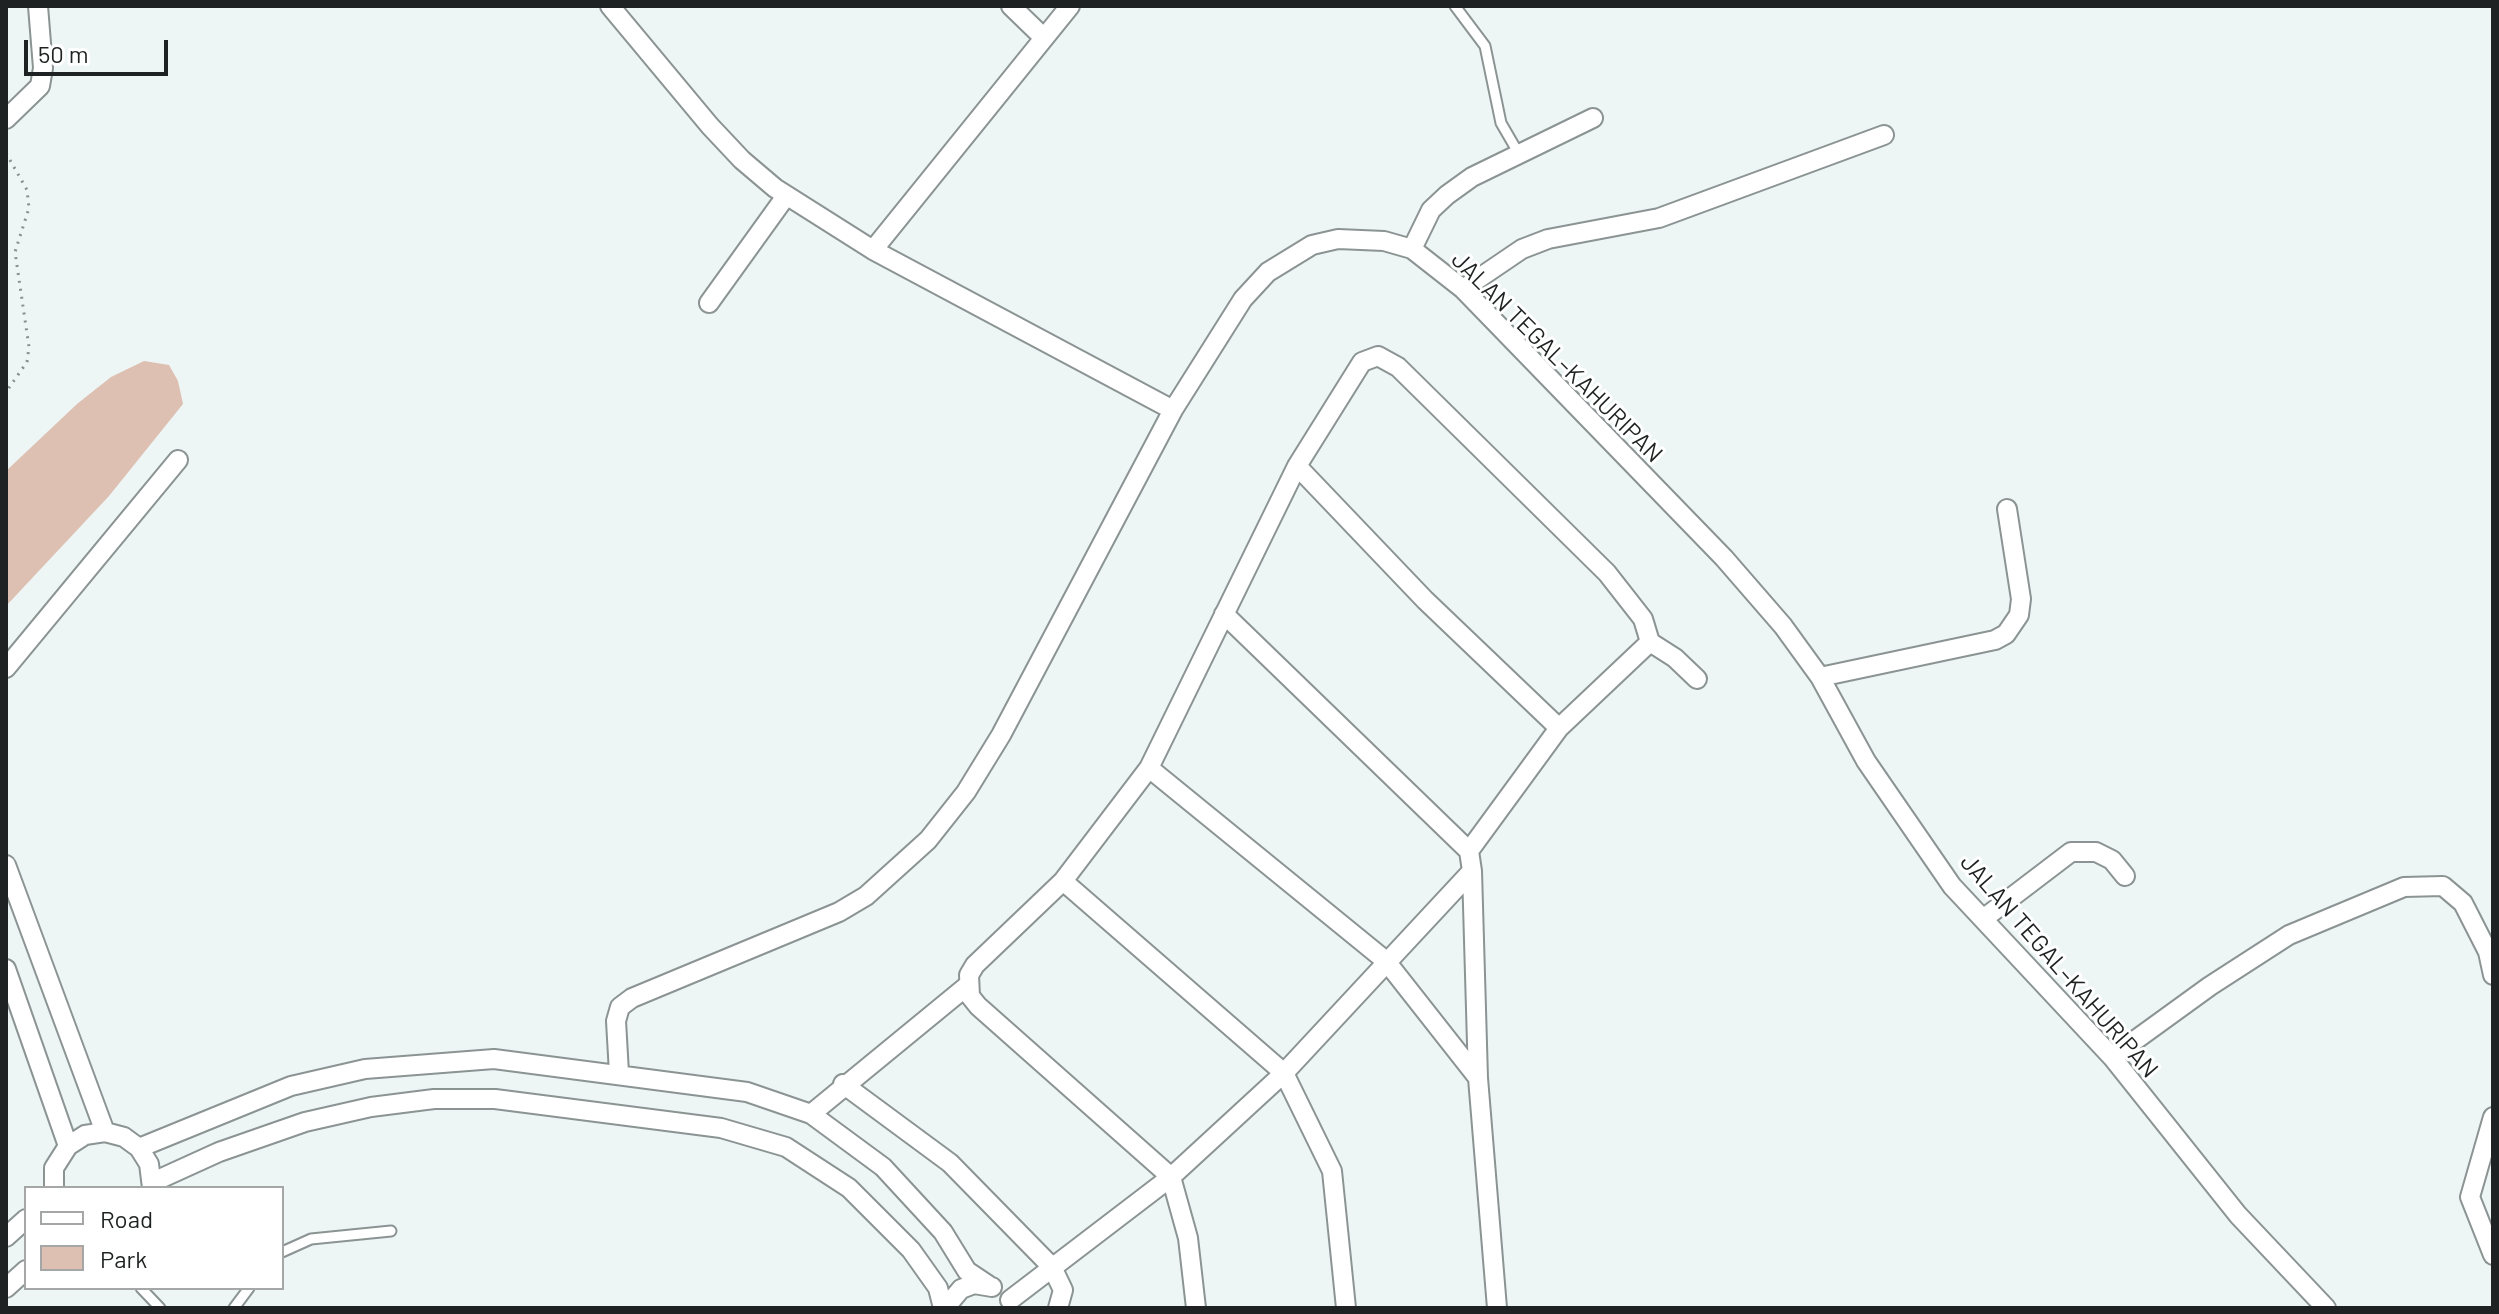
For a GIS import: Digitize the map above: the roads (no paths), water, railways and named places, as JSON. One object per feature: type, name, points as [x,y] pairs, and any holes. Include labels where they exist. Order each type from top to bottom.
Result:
[{"type":"street","points":[[6,119],[40,86],[43,68],[38,6]]},
{"type":"street","points":[[610,6],[742,160],[786,196],[873,250],[1173,410]]},
{"type":"street","points":[[1011,6],[1044,38]]},
{"type":"street","points":[[873,250],[1070,6]]},
{"type":"street","points":[[1412,249],[1431,210],[1447,195],[1519,154],[1593,118]]},
{"type":"street","points":[[1463,289],[1522,249],[1548,239],[1659,218],[1884,135]]},
{"type":"street","points":[[709,303],[786,196]]},
{"type":"street","name":"JALAN TEGAL–KAHURIPAN","points":[[619,1073],[616,1021],[620,1007],[632,998],[839,912],[866,896],[928,840],[966,792],[1001,735],[1173,410],[1243,299],[1268,272],[1289,256],[1338,239],[1384,241],[1412,249],[1463,289],[1724,558],[1783,626],[1820,677],[1866,761],[1952,886],[2112,1057],[2238,1215],[2326,1308]]},
{"type":"street","points":[[811,1114],[843,1084],[967,986],[975,965],[1063,881],[1149,768],[1297,466],[1362,362],[1374,355],[1398,367],[1607,573],[1643,619],[1650,642],[1675,658],[1697,679]]},
{"type":"street","points":[[6,668],[178,460]]},
{"type":"street","points":[[1297,466],[1425,600],[1559,728]]},
{"type":"street","points":[[1820,677],[1995,640],[2006,634],[2019,615],[2021,599],[2007,509]]},
{"type":"street","points":[[1224,614],[1469,851],[1478,1078],[1497,1308]]},
{"type":"street","points":[[1469,851],[1559,728],[1650,642]]},
{"type":"street","points":[[1149,768],[1386,961],[1478,1078]]},
{"type":"street","points":[[1983,919],[2071,852],[2096,852],[2112,860],[2125,876]]},
{"type":"street","points":[[6,865],[105,1132]]},
{"type":"street","points":[[139,1148],[291,1086],[365,1069],[494,1059],[747,1092],[811,1114],[883,1167],[943,1232],[967,1271],[1011,1304],[1070,1252],[1171,1177],[1284,1073],[1472,871]]},
{"type":"street","points":[[1063,881],[1284,1073],[1332,1171],[1346,1308]]},
{"type":"street","points":[[2112,1057],[2210,986],[2289,935],[2404,887],[2443,886],[2463,903],[2488,952],[2493,975]]},
{"type":"street","points":[[6,969],[68,1146]]},
{"type":"street","points":[[967,986],[978,1006],[1171,1177],[1188,1238],[1196,1308]]},
{"type":"street","points":[[843,1084],[950,1163],[1052,1267],[1063,1290],[1058,1308]]},
{"type":"street","points":[[54,1186],[54,1168],[68,1146],[85,1135],[105,1132],[124,1137],[139,1148],[149,1164],[152,1185],[219,1152],[305,1122],[371,1107],[434,1099],[495,1099],[721,1128],[786,1147],[849,1188],[911,1250],[938,1288],[944,1308]]},
{"type":"street","points":[[2493,1117],[2470,1197],[2478,1224],[2493,1255]]},
{"type":"street","points":[[6,1237],[24,1221]]},
{"type":"street","points":[[6,1288],[24,1272]]},
{"type":"street","points":[[944,1308],[961,1289],[974,1284],[988,1285]]},
{"type":"lane","points":[[1455,6],[1485,46],[1501,123],[1519,154]]},
{"type":"lane","points":[[284,1251],[311,1239],[391,1231]]},
{"type":"lane","points":[[143,1290],[160,1308]]},
{"type":"lane","points":[[234,1308],[248,1290]]}]
